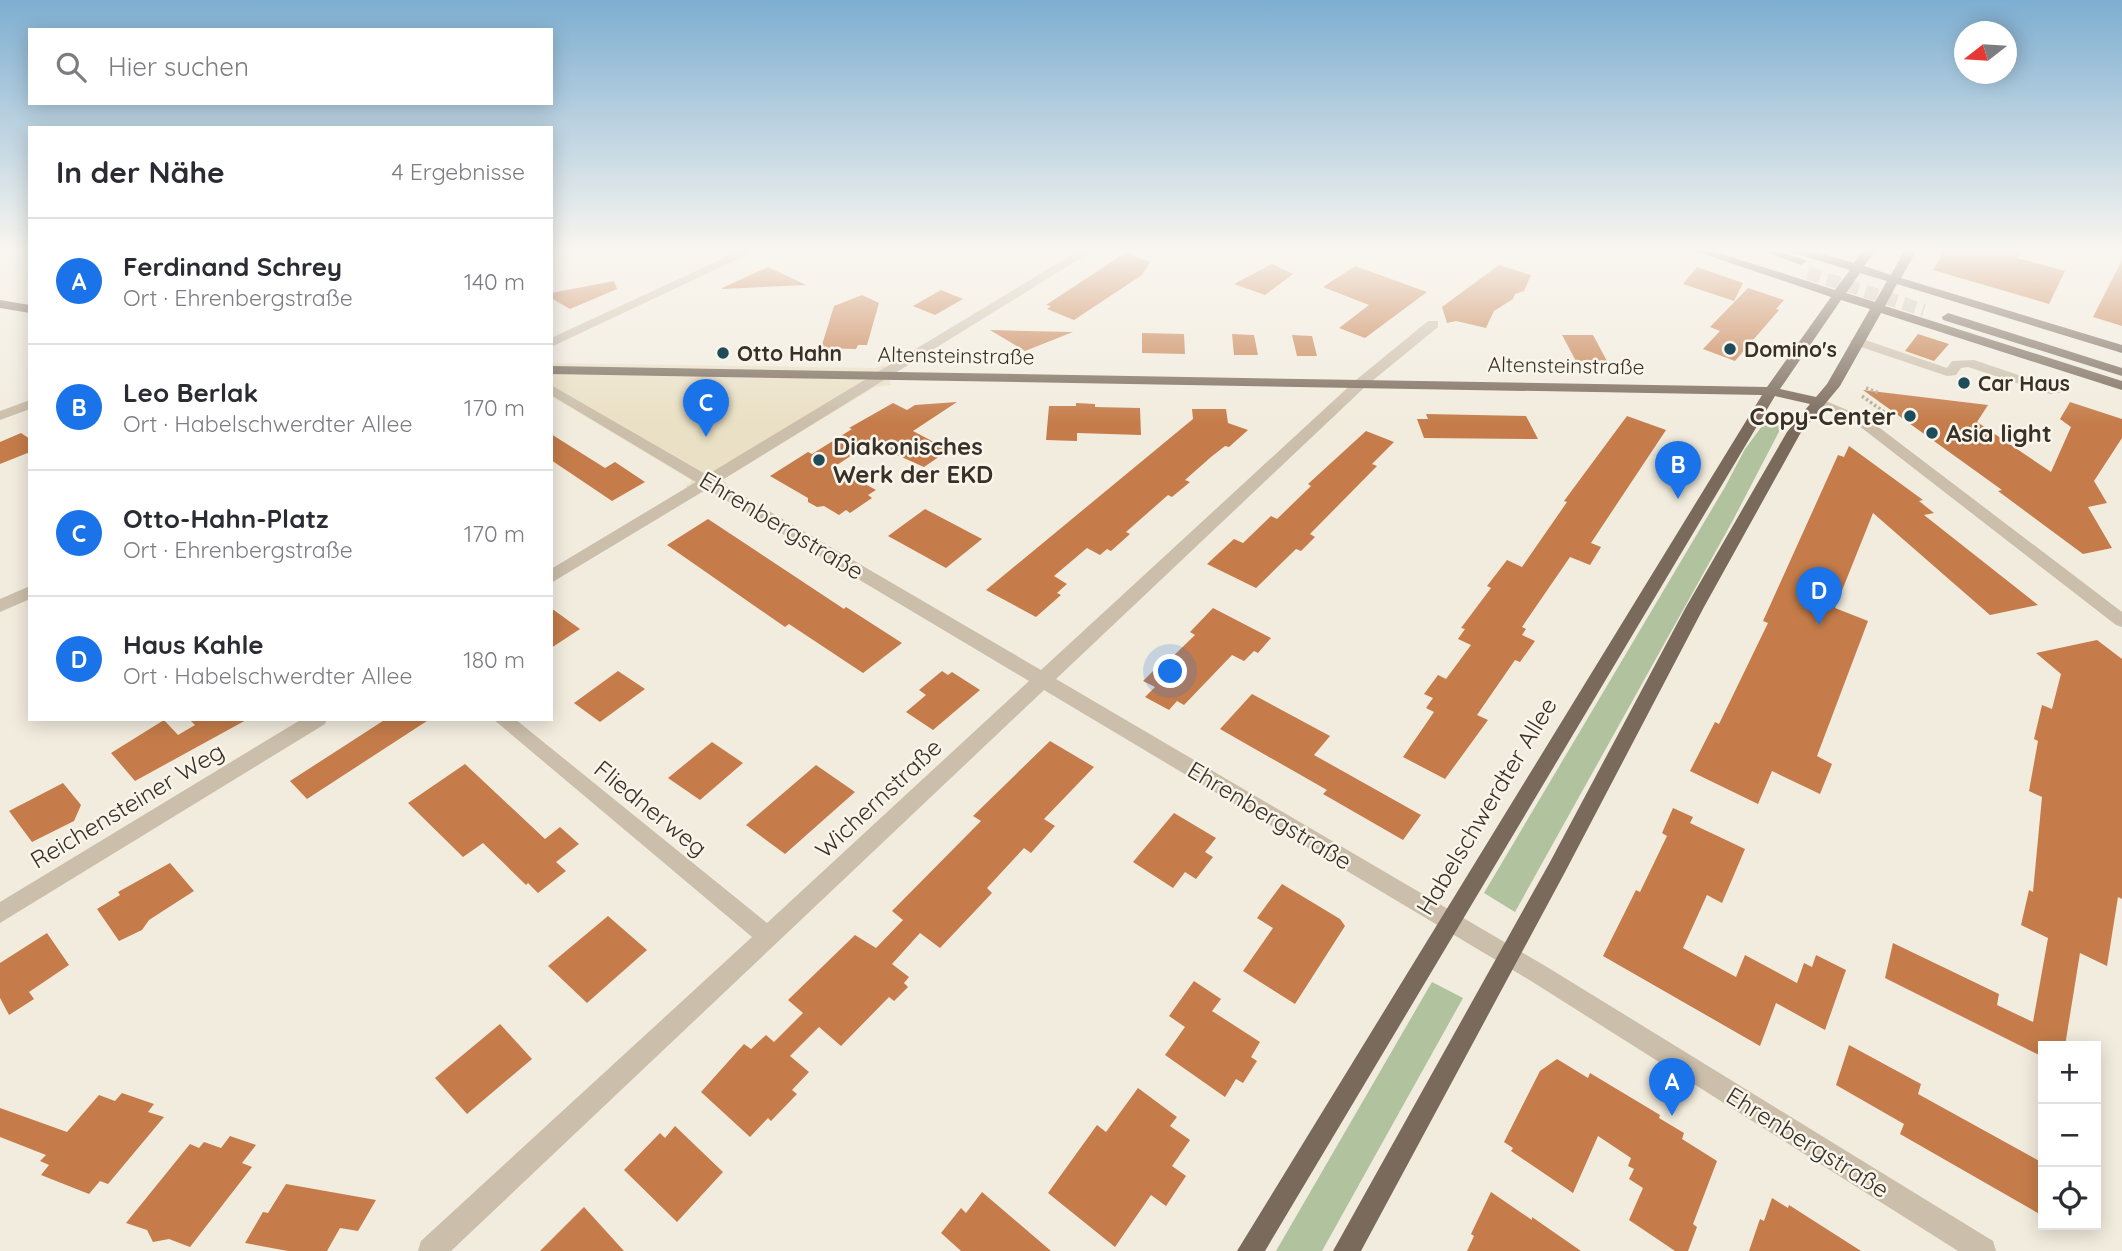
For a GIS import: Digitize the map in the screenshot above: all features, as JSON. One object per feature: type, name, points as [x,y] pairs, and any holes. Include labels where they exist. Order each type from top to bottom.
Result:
[{"type":"main road","name":"Habelschwerdter Allee","points":[[1250,1251],[1771,391],[1829,306]]},
{"type":"main road","points":[[1931,306],[2122,372]]},
{"type":"main road","points":[[1932,306],[2122,360]]},
{"type":"main road","points":[[1983,306],[2122,349]]},
{"type":"main road","points":[[1346,1251],[1695,607],[1794,432],[1833,386],[1877,307],[2122,386]]},
{"type":"main road","name":"Altensteinstraße","points":[[553,371],[881,374],[1771,391]]},
{"type":"main road","points":[[1771,391],[1819,402]]},
{"type":"street","points":[[553,342],[630,306]]},
{"type":"street","points":[[553,576],[993,306]]},
{"type":"street","points":[[1360,383],[1433,324]]},
{"type":"street","points":[[1857,341],[1947,372],[1951,372],[1957,364],[1969,363],[2050,390],[2064,388]]},
{"type":"street","name":"Wichernstraße","points":[[431,1251],[1360,383]]},
{"type":"street","name":"Ehrenbergstraße","points":[[553,389],[1508,956],[1983,1251]]},
{"type":"street","points":[[1819,402],[1863,422],[2122,621]]},
{"type":"street","points":[[0,416],[28,405]]},
{"type":"street","points":[[0,606],[28,593]]},
{"type":"street","name":"Reichensteiner Weg","points":[[0,913],[315,721]]},
{"type":"street","name":"Fliednerweg","points":[[504,721],[768,937]]},
{"type":"path","points":[[1866,388],[1879,393]]},
{"type":"path","points":[[1862,396],[1890,419],[1897,415]]},
{"type":"green space","points":[[1765,422],[1782,426],[1732,522],[1515,912],[1484,893],[1745,449]]},
{"type":"green space","points":[[1432,982],[1463,998],[1322,1251],[1276,1251]]},
{"type":"shaded area","points":[[553,363],[875,368],[885,365],[891,385],[875,387],[725,478],[723,480],[727,484],[713,494],[706,490],[699,493],[685,486],[691,483],[691,480],[553,397]]},
{"type":"building","points":[[834,306],[878,306],[867,345],[858,345],[856,349],[821,348]]},
{"type":"building","points":[[914,306],[950,306],[935,315]]},
{"type":"building","points":[[1050,306],[1095,306],[1074,320],[1047,309]]},
{"type":"building","points":[[1367,306],[1408,306],[1365,338],[1339,328]]},
{"type":"building","points":[[1501,306],[1494,311],[1486,328],[1456,321],[1447,323],[1442,307]]},
{"type":"building","points":[[1730,306],[1778,306],[1776,309],[1779,310],[1735,361],[1703,349],[1720,331],[1710,327]]},
{"type":"building","points":[[2098,306],[2122,306],[2122,326],[2093,317]]},
{"type":"building","points":[[990,330],[1073,332],[1025,351]]},
{"type":"building","points":[[1142,333],[1184,334],[1185,354],[1142,353]]},
{"type":"building","points":[[1232,334],[1254,335],[1258,355],[1234,355]]},
{"type":"building","points":[[1918,334],[1949,344],[1934,361],[1905,351]]},
{"type":"building","points":[[1292,335],[1312,336],[1317,356],[1297,356]]},
{"type":"building","points":[[1562,335],[1593,335],[1607,361],[1584,360],[1577,363]]},
{"type":"building","points":[[1863,390],[1988,405],[1977,422],[2051,472],[2071,427],[2060,419],[2070,402],[2122,419],[2122,438],[2094,481],[2107,503],[2088,507],[2112,548],[2083,554],[1998,491],[2002,490]]},
{"type":"building","name":"Diakonisches Werk der EKD","points":[[957,402],[913,431],[949,450],[924,467],[870,443],[834,467],[876,490],[868,495],[872,498],[850,513],[846,510],[839,515],[824,506],[817,507],[808,502],[808,498],[770,476],[808,452],[812,454],[852,429],[849,428],[893,403],[907,410],[915,405]]},
{"type":"building","points":[[1076,403],[1095,404],[1095,407],[1140,408],[1141,435],[1077,433],[1077,441],[1046,440],[1049,406],[1076,406]]},
{"type":"building","points":[[1192,409],[1226,409],[1228,423],[1248,430],[1229,447],[1225,446],[1211,457],[1185,480],[1190,482],[1172,497],[1168,495],[1126,532],[1130,534],[1111,551],[1107,549],[1100,555],[1087,548],[1054,576],[1067,584],[1057,593],[1061,595],[1036,617],[986,590],[1193,419]]},
{"type":"building","points":[[1426,414],[1526,416],[1538,439],[1424,438],[1417,419],[1428,419]]},
{"type":"building","points":[[1627,416],[1666,430],[1591,543],[1601,547],[1590,565],[1570,557],[1522,627],[1526,629],[1522,635],[1535,641],[1520,662],[1515,660],[1477,715],[1488,720],[1445,779],[1403,757],[1434,712],[1426,708],[1433,698],[1424,694],[1438,675],[1446,679],[1471,645],[1458,639],[1465,629],[1461,628],[1491,588],[1487,586],[1507,560],[1522,567],[1567,502],[1564,501]]},
{"type":"building","points":[[1366,431],[1394,442],[1372,464],[1377,466],[1310,534],[1315,537],[1301,551],[1296,549],[1256,588],[1207,564],[1234,539],[1243,543],[1271,516],[1277,519],[1311,486],[1308,484]]},
{"type":"building","points":[[21,433],[28,438],[28,453],[0,464],[0,442]]},
{"type":"building","points":[[553,435],[605,468],[615,462],[645,482],[612,501],[553,461]]},
{"type":"building","points":[[1849,446],[1923,500],[1919,501],[1934,513],[1924,515],[2038,605],[1990,615],[1873,513],[1835,608],[1868,621],[1817,756],[1832,764],[1820,794],[1772,771],[1758,804],[1690,771],[1715,722],[1719,724],[1768,623],[1763,621],[1838,455],[1844,457]]},
{"type":"building","points":[[925,509],[982,539],[946,568],[888,536]]},
{"type":"building","points":[[708,519],[844,609],[846,607],[902,643],[863,673],[789,624],[785,627],[667,545]]},
{"type":"building","points":[[1213,608],[1271,638],[1258,653],[1254,651],[1244,661],[1232,655],[1184,705],[1177,701],[1169,710],[1145,697],[1155,687],[1143,681],[1195,635],[1190,632]]},
{"type":"building","points":[[553,609],[580,629],[553,647]]},
{"type":"building","points":[[2097,640],[2122,659],[2122,899],[2118,897],[2107,966],[2080,953],[2066,1041],[2038,1041],[2038,1054],[1885,978],[1893,943],[1999,994],[1997,1005],[2033,1022],[2048,938],[2021,925],[2029,890],[2033,892],[2042,797],[2029,791],[2038,741],[2034,739],[2042,705],[2052,709],[2061,674],[2036,653]]},
{"type":"building","points":[[618,671],[645,689],[600,722],[574,703]]},
{"type":"building","points":[[942,671],[948,675],[952,672],[980,690],[933,730],[906,712],[926,695],[919,690]]},
{"type":"building","points":[[1252,694],[1330,736],[1314,755],[1421,815],[1403,840],[1323,794],[1327,790],[1220,729]]},
{"type":"building","points":[[162,721],[178,735],[195,725],[191,721],[244,721],[135,781],[111,753]]},
{"type":"building","points":[[383,721],[427,721],[307,799],[290,781]]},
{"type":"building","points":[[1050,741],[1094,767],[1044,819],[1055,826],[1031,853],[1024,848],[987,888],[992,893],[940,948],[920,933],[892,964],[909,977],[904,983],[908,987],[894,1001],[889,997],[841,1046],[819,1027],[790,1056],[809,1072],[792,1090],[797,1094],[771,1121],[768,1118],[750,1137],[701,1092],[744,1044],[751,1049],[766,1035],[774,1042],[803,1013],[788,1000],[855,935],[876,948],[903,920],[892,911],[981,821],[973,816]]},
{"type":"building","points":[[712,742],[743,763],[700,800],[668,778]]},
{"type":"building","points":[[465,764],[545,839],[560,827],[579,844],[556,862],[566,871],[538,893],[528,883],[526,885],[483,843],[463,857],[408,803]]},
{"type":"building","points":[[816,765],[855,792],[785,854],[746,825]]},
{"type":"building","points":[[63,783],[81,805],[74,821],[32,842],[9,811]]},
{"type":"building","points":[[1673,808],[1693,817],[1690,823],[1745,849],[1722,903],[1707,895],[1683,948],[1736,977],[1745,955],[1797,983],[1804,963],[1812,967],[1816,955],[1846,970],[1825,1030],[1776,1003],[1760,1046],[1603,956],[1636,890],[1640,892],[1667,836],[1662,833]]},
{"type":"building","points":[[1174,813],[1216,838],[1205,852],[1213,857],[1196,879],[1185,872],[1173,888],[1133,862]]},
{"type":"building","points":[[170,863],[194,891],[149,920],[142,930],[119,941],[97,909],[120,895],[118,892]]},
{"type":"building","points":[[1282,884],[1340,919],[1345,926],[1295,1004],[1243,971],[1273,928],[1257,918]]},
{"type":"building","points":[[608,916],[647,950],[587,1003],[548,966]]},
{"type":"building","points":[[47,933],[69,965],[29,992],[34,999],[9,1015],[0,998],[0,963]]},
{"type":"building","points":[[1194,981],[1221,999],[1212,1011],[1260,1042],[1251,1057],[1257,1061],[1243,1083],[1236,1079],[1225,1097],[1165,1055],[1185,1027],[1169,1016]]},
{"type":"building","points":[[500,1024],[532,1059],[467,1114],[435,1078]]},
{"type":"building","points":[[1849,1045],[1921,1084],[1918,1094],[2038,1160],[2038,1213],[1900,1134],[1904,1124],[1836,1085]]},
{"type":"building","points":[[1557,1059],[1588,1078],[1590,1073],[1660,1115],[1659,1118],[1684,1133],[1682,1139],[1717,1161],[1693,1224],[1697,1227],[1688,1251],[1675,1251],[1629,1220],[1643,1188],[1629,1179],[1634,1169],[1628,1166],[1631,1158],[1598,1136],[1573,1193],[1511,1151],[1513,1148],[1504,1142],[1540,1071]]},
{"type":"building","points":[[1138,1088],[1177,1117],[1170,1126],[1190,1140],[1172,1166],[1186,1176],[1166,1206],[1151,1195],[1115,1247],[1048,1193],[1097,1125],[1106,1132]]},
{"type":"building","points":[[122,1093],[154,1104],[148,1112],[164,1117],[108,1184],[100,1181],[89,1194],[41,1175],[49,1165],[40,1161],[46,1155],[0,1137],[0,1108],[67,1132],[99,1095],[115,1101]]},
{"type":"building","points":[[675,1126],[723,1172],[677,1222],[624,1170],[660,1133],[665,1138]]},
{"type":"building","points":[[230,1136],[256,1145],[242,1163],[252,1167],[190,1247],[169,1239],[153,1242],[147,1230],[126,1223],[190,1144],[199,1148],[204,1142],[221,1148]]},
{"type":"building","points":[[286,1184],[376,1200],[358,1231],[340,1228],[327,1251],[288,1251],[245,1243],[263,1212],[268,1213]]},
{"type":"building","points":[[982,1192],[1051,1251],[961,1251],[941,1233],[961,1208],[966,1213]]},
{"type":"building","points":[[1491,1192],[1581,1251],[1467,1251],[1474,1236],[1471,1234]]},
{"type":"building","points":[[1772,1198],[1788,1208],[1789,1205],[1861,1251],[1749,1251],[1760,1219],[1764,1221]]},
{"type":"building","points":[[584,1207],[624,1251],[540,1251]]},
{"type":"tunnel","points":[[1913,306],[1924,310]]},
{"type":"place","name":"Domino's","points":[[1730,349]]},
{"type":"place","name":"Otto Hahn","points":[[723,353]]},
{"type":"place","name":"Car Haus","points":[[1964,383]]},
{"type":"place","name":"Copy-Center","points":[[1910,416]]},
{"type":"place","name":"Asia light","points":[[1932,433]]},
{"type":"place","name":"Otto-Hahn-Platz","points":[[706,437]]},
{"type":"place","name":"Diakonisches Werk der EKD","points":[[819,460]]},
{"type":"place","name":"Leo Berlak","points":[[1678,499]]},
{"type":"place","name":"Haus Kahle","points":[[1819,625]]},
{"type":"place","name":"Ferdinand Schrey","points":[[1672,1116]]}]
